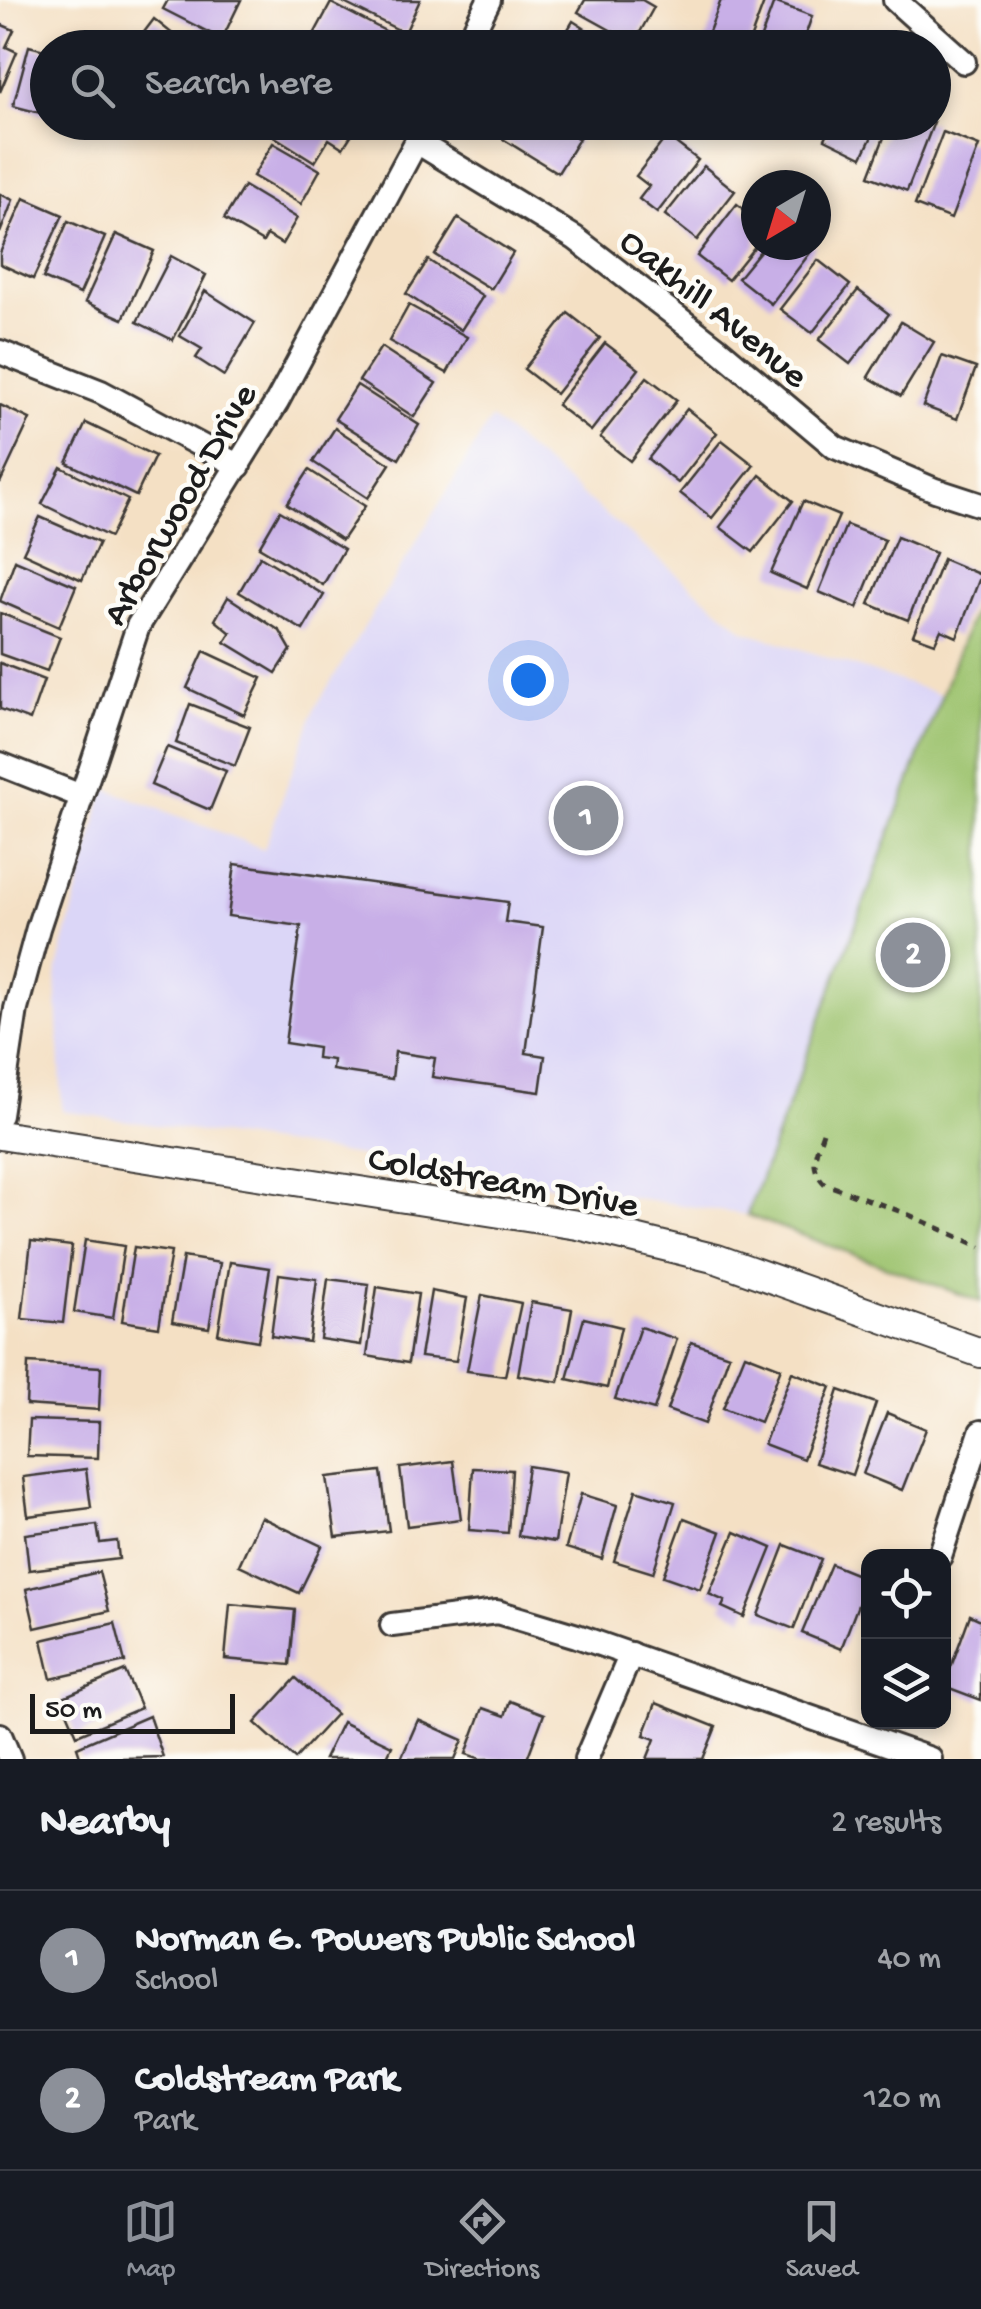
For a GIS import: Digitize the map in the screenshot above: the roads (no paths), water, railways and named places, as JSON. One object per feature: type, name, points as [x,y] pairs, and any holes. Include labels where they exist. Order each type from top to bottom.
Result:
[{"type":"street","points":[[474,30],[489,0]]},
{"type":"street","points":[[895,0],[928,30]]},
{"type":"street","points":[[951,50],[964,62]]},
{"type":"street","name":"Arborwood Drive","points":[[0,1116],[16,1009],[38,928],[138,626],[239,466],[418,140]]},
{"type":"street","name":"Oakhill Avenue","points":[[433,140],[574,238],[716,347],[835,447],[935,490],[981,505]]},
{"type":"street","points":[[0,352],[101,392],[239,466]]},
{"type":"street","points":[[0,764],[81,796]]},
{"type":"street","name":"Coldstream Drive","points":[[0,1135],[578,1225],[717,1260],[981,1353]]},
{"type":"street","points":[[942,1549],[981,1432]]},
{"type":"street","points":[[392,1625],[497,1612],[882,1731],[930,1759]]},
{"type":"street","points":[[586,1759],[631,1654]]},
{"type":"street","points":[[0,1735],[10,1759]]},
{"type":"place","name":"Norman G. Powers Public School","points":[[586,818]]},
{"type":"place","name":"Coldstream Park","points":[[913,955]]}]
